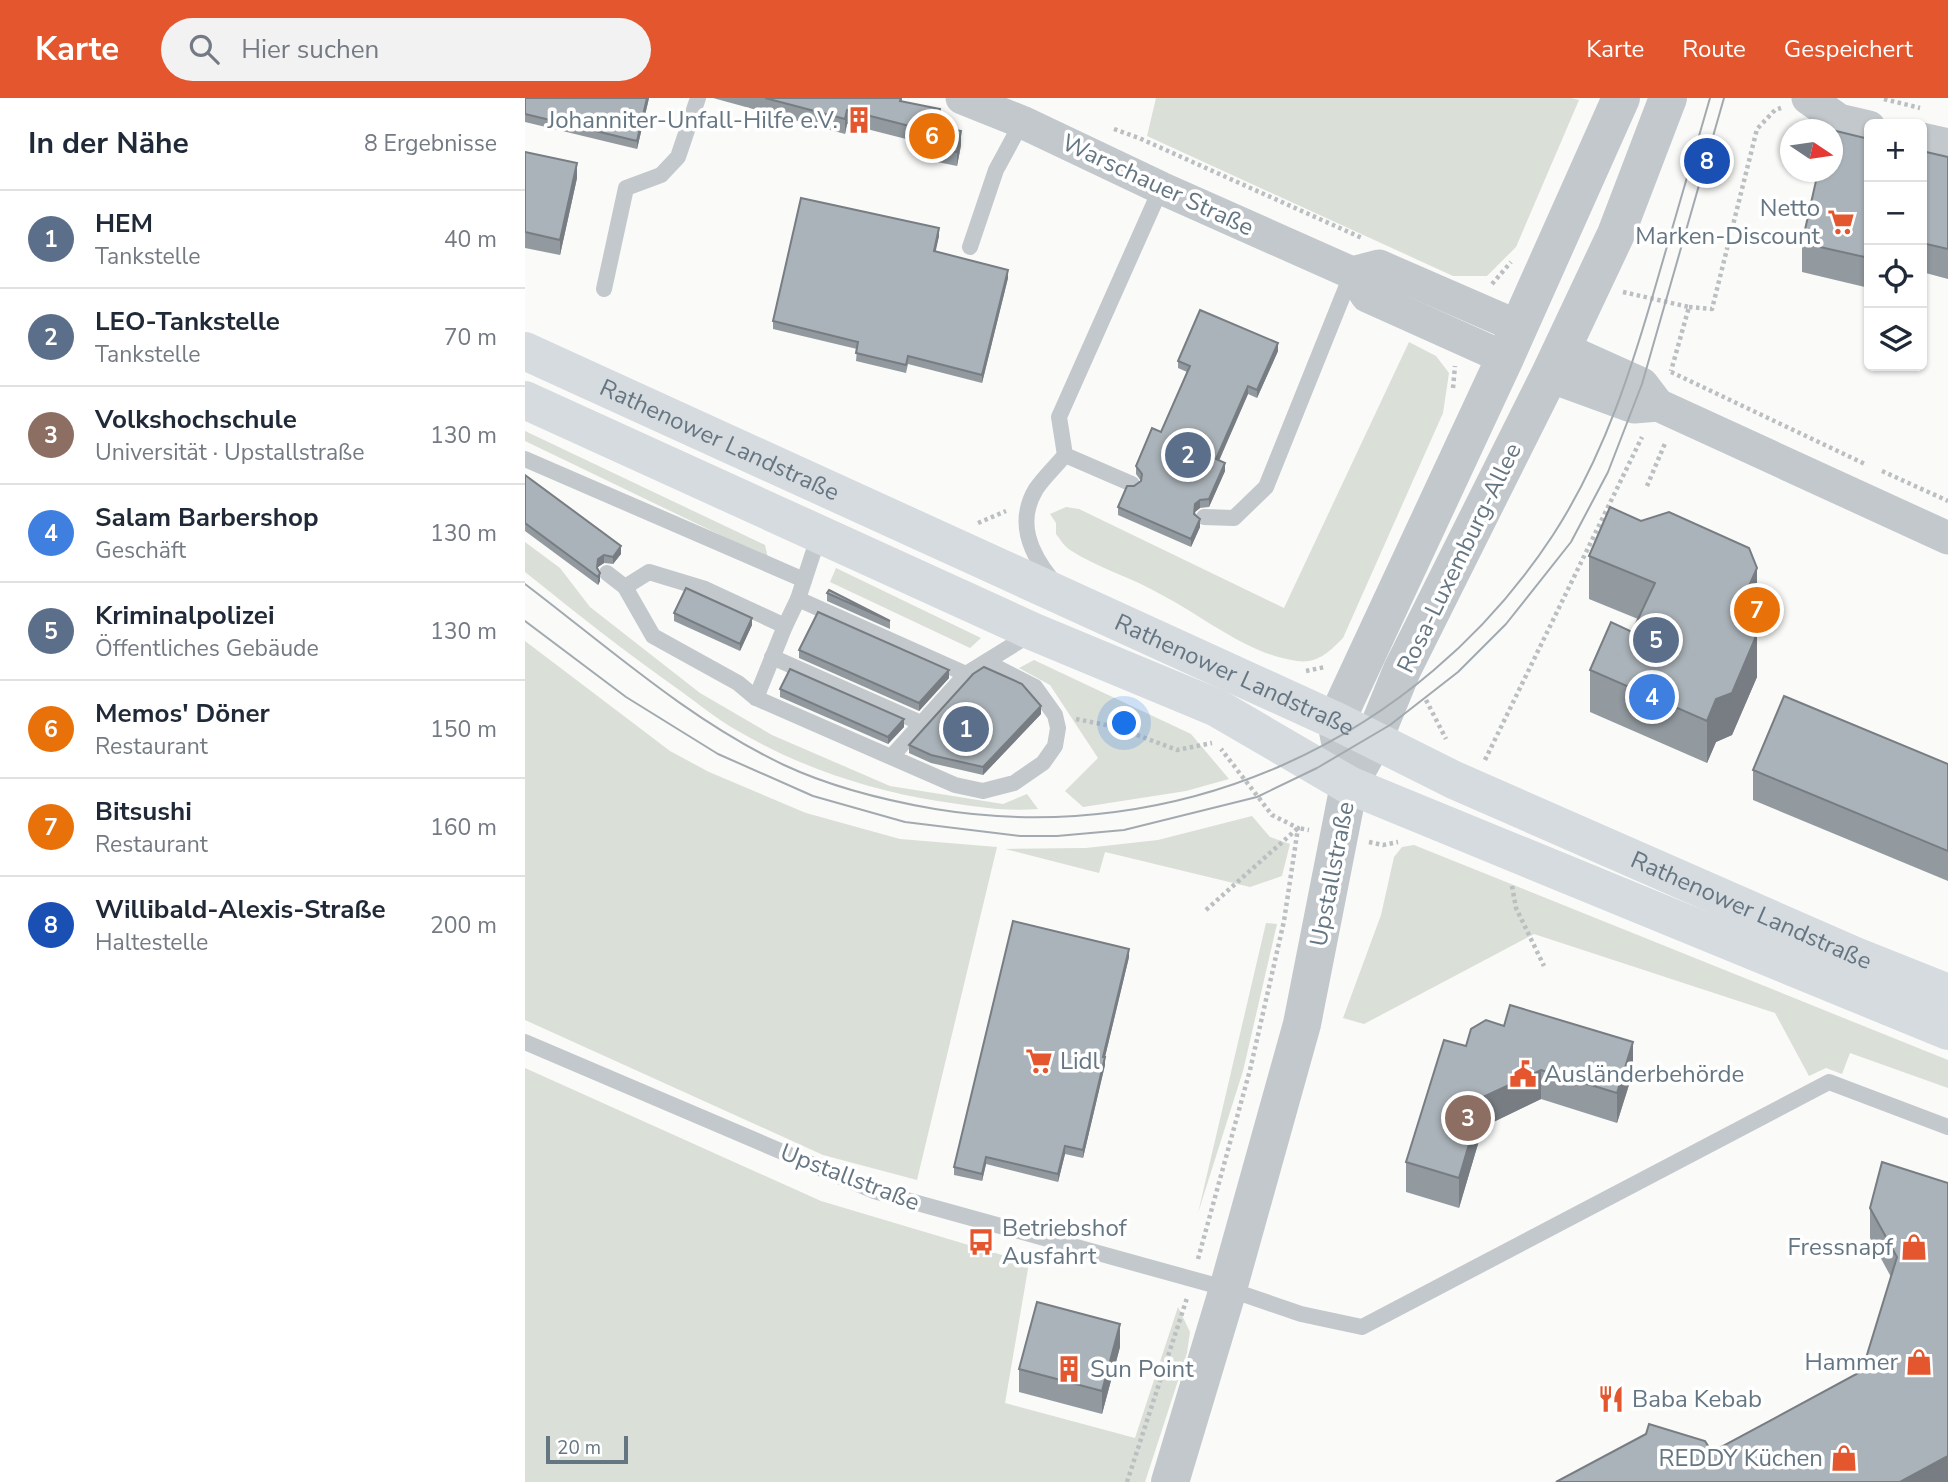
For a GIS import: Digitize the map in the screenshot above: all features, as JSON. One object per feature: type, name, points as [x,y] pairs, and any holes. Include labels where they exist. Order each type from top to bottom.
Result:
[{"type":"main road","name":"Rathenower Landstraße","points":[[525,351],[1336,721],[1478,791],[1855,956],[1948,993]]},
{"type":"main road","name":"Rathenower Landstraße","points":[[525,400],[1034,632],[1217,708],[1349,785],[1948,1031]]},
{"type":"street","name":"Warschauer Straße","points":[[963,98],[1022,122],[1161,188],[1352,272],[1367,296],[1512,343]]},
{"type":"street","name":"Rosa-Luxemburg-Allee","points":[[1336,721],[1512,343],[1621,98]]},
{"type":"street","name":"Rosa-Luxemburg-Allee","points":[[1373,741],[1402,670],[1556,362],[1616,234],[1668,98]]},
{"type":"street","points":[[1808,99],[1839,120],[1864,126]]},
{"type":"street","points":[[1927,127],[1948,145]]},
{"type":"street","points":[[1512,343],[1556,362],[1634,407],[1658,405],[1948,538]]},
{"type":"street","name":"Upstallstraße","points":[[1336,721],[1349,785]]},
{"type":"street","name":"Upstallstraße","points":[[1170,1482],[1210,1284],[1302,1024],[1349,785],[1373,741]]},
{"type":"lane","points":[[604,289],[626,188],[661,175],[678,157],[698,98]]},
{"type":"lane","points":[[970,247],[996,170],[1022,122]]},
{"type":"lane","points":[[1067,598],[1038,562],[1026,531],[1027,514],[1035,490],[1065,455],[1059,417],[1161,188]]},
{"type":"lane","points":[[1204,517],[1234,517],[1266,487],[1352,272]]},
{"type":"lane","points":[[1065,455],[1132,484]]},
{"type":"lane","points":[[525,459],[804,580]]},
{"type":"lane","points":[[756,698],[798,599],[819,535]]},
{"type":"lane","points":[[625,587],[649,572],[705,589],[785,626]]},
{"type":"lane","points":[[607,573],[625,587],[653,636],[737,683],[756,698],[955,785],[983,791],[1014,783],[1043,762],[1055,746],[1058,728],[1055,715],[1035,687],[986,662]]},
{"type":"lane","points":[[798,599],[965,674]]},
{"type":"lane","points":[[892,756],[965,674],[1034,632]]},
{"type":"lane","points":[[772,657],[921,723]]},
{"type":"lane","name":"Upstallstraße","points":[[525,1042],[874,1191],[1210,1284]]},
{"type":"lane","points":[[1210,1284],[1301,1314],[1362,1327],[1829,1082],[1948,1127]]},
{"type":"path","points":[[1879,98],[1915,119]]},
{"type":"path","points":[[1643,297],[1712,309],[1757,129],[1775,110],[1808,99]]},
{"type":"path","points":[[1102,125],[1139,138],[1366,240]]},
{"type":"path","points":[[1481,279],[1494,279]]},
{"type":"path","points":[[1485,762],[1658,405],[1671,371],[1689,307]]},
{"type":"path","points":[[1671,371],[1948,501]]},
{"type":"path","points":[[1647,486],[1668,437]]},
{"type":"path","points":[[1055,715],[1116,727],[1177,750],[1216,743],[1272,815],[1298,828],[1383,845],[1402,841]]},
{"type":"path","points":[[1206,911],[1298,828]]},
{"type":"path","points":[[1127,1482],[1210,1284],[1250,1070],[1284,921],[1298,828]]},
{"type":"path","points":[[1510,878],[1516,908],[1544,966]]},
{"type":"shaded area","points":[[1156,98],[1579,100],[1516,247],[1487,276],[1453,276],[1147,136]]},
{"type":"shaded area","points":[[1409,342],[1436,356],[1449,373],[1443,413],[1343,638],[1323,656],[1297,661],[1261,651],[1151,589],[1081,556],[1068,548],[1056,534],[1056,523],[1050,514],[1066,507],[1079,509],[1284,608]]},
{"type":"shaded area","points":[[525,431],[765,545],[768,558],[525,441]]},
{"type":"shaded area","points":[[525,542],[560,568],[590,607],[700,693],[772,735],[890,786],[1003,804],[1027,794],[1038,809],[975,807],[860,784],[810,766],[762,744],[709,712],[525,572]]},
{"type":"shaded area","points":[[836,568],[981,638],[970,648],[830,582]]},
{"type":"shaded area","points":[[525,641],[670,751],[709,772],[806,813],[900,839],[997,847],[917,1180],[823,1155],[525,1020]]},
{"type":"shaded area","points":[[1034,660],[1191,734],[1229,779],[1186,791],[1083,807],[1065,791],[1098,758],[1050,685],[1019,668]]},
{"type":"shaded area","points":[[1252,816],[1270,837],[1290,844],[1282,876],[1250,887],[1105,852],[1099,873],[1005,849],[1086,848],[1158,840]]},
{"type":"shaded area","points":[[1414,845],[1948,1060],[1948,1088],[1850,1053],[1842,1074],[1826,1068],[1809,1076],[1775,1013],[1534,934],[1364,1024],[1343,1018],[1381,915],[1394,857],[1402,847]]},
{"type":"shaded area","points":[[1266,923],[1277,924],[1243,1071],[1198,1213]]},
{"type":"shaded area","points":[[525,1068],[821,1201],[1029,1263],[1005,1403],[1135,1438],[1178,1307],[1190,1332],[1187,1353],[1145,1482],[525,1482]]},
{"type":"building","points":[[525,98],[647,98],[637,141],[525,114]]},
{"type":"building","points":[[765,98],[901,98],[900,101],[940,109],[936,126],[961,131],[957,152],[918,144],[921,129],[847,110],[845,119]]},
{"type":"building","points":[[1843,133],[1864,138],[1864,257],[1802,243],[1816,182],[1843,182]]},
{"type":"building","points":[[525,152],[577,163],[560,240],[525,232]]},
{"type":"building","points":[[1927,152],[1948,157],[1948,249],[1927,244]]},
{"type":"building","points":[[801,198],[939,228],[934,251],[1008,270],[982,375],[908,356],[906,365],[856,353],[858,342],[773,321]]},
{"type":"building","points":[[1200,310],[1278,343],[1257,390],[1248,386],[1216,459],[1225,463],[1209,499],[1195,504],[1194,514],[1200,519],[1191,539],[1118,507],[1127,486],[1134,486],[1141,481],[1142,474],[1136,466],[1152,428],[1161,432],[1190,366],[1178,361]]},
{"type":"building","points":[[525,475],[621,546],[613,557],[604,555],[598,559],[598,577],[525,523]]},
{"type":"building","points":[[1610,507],[1641,521],[1669,512],[1749,548],[1757,568],[1742,602],[1757,634],[1732,693],[1716,699],[1707,721],[1590,670],[1611,622],[1632,632],[1655,583],[1589,556]]},
{"type":"building","points":[[686,588],[752,618],[740,644],[674,613]]},
{"type":"building","points":[[829,590],[890,621],[827,593]]},
{"type":"building","points":[[818,612],[949,670],[919,703],[799,650]]},
{"type":"building","points":[[984,667],[1022,684],[1041,706],[983,767],[931,755],[909,745],[973,674]]},
{"type":"building","points":[[790,669],[904,719],[888,737],[780,689]]},
{"type":"building","points":[[1784,696],[1948,764],[1948,851],[1753,770]]},
{"type":"building","points":[[1013,921],[1129,949],[1083,1150],[1065,1146],[1058,1174],[986,1157],[982,1174],[954,1167]]},
{"type":"building","points":[[1510,1005],[1633,1042],[1617,1093],[1541,1070],[1483,1097],[1459,1178],[1406,1162],[1444,1040],[1466,1046],[1471,1029],[1486,1020],[1504,1026]]},
{"type":"building","points":[[1882,1162],[1948,1183],[1948,1456],[1900,1482],[1556,1482],[1646,1434],[1649,1424],[1705,1441],[1712,1452],[1862,1371],[1897,1257],[1870,1208]]},
{"type":"building","name":"Sun Point","points":[[1037,1302],[1120,1324],[1102,1391],[1019,1369]]},
{"type":"tram line","points":[[525,584],[650,681],[715,727],[802,773],[877,797],[935,809],[1026,817],[1115,812],[1202,794],[1285,764],[1362,723],[1434,670],[1498,608],[1553,535],[1588,473],[1616,409],[1649,308],[1710,98]]},
{"type":"tram line","points":[[525,621],[626,697],[718,754],[813,796],[905,822],[1020,836],[1057,836],[1124,830],[1257,797],[1317,768],[1390,725],[1458,672],[1506,624],[1571,542],[1608,472],[1642,384],[1724,98]]},
{"type":"place","name":"Johanniter-Unfall-Hilfe e.V.","points":[[859,120]]},
{"type":"place","name":"Memos' Döner","points":[[932,136]]},
{"type":"place","name":"Willibald-Alexis-Straße","points":[[1707,161]]},
{"type":"place","name":"Netto Marken-Discount","points":[[1841,222]]},
{"type":"place","name":"LEO-Tankstelle","points":[[1188,455]]},
{"type":"place","name":"Bitsushi","points":[[1757,610]]},
{"type":"place","name":"Kriminalpolizei","points":[[1656,640]]},
{"type":"place","name":"Salam Barbershop","points":[[1652,697]]},
{"type":"place","name":"HEM","points":[[966,729]]},
{"type":"place","name":"Lidl","points":[[1039,1061]]},
{"type":"place","name":"Ausländerbehörde","points":[[1523,1074]]},
{"type":"place","name":"Volkshochschule","points":[[1468,1118]]},
{"type":"place","name":"Betriebshof Ausfahrt","points":[[981,1242]]},
{"type":"place","name":"Fressnapf","points":[[1914,1247]]},
{"type":"place","name":"Hammer","points":[[1919,1362]]},
{"type":"place","name":"Sun Point","points":[[1069,1369]]},
{"type":"place","name":"Baba Kebab","points":[[1611,1399]]},
{"type":"place","name":"REDDY Küchen","points":[[1844,1458]]}]
